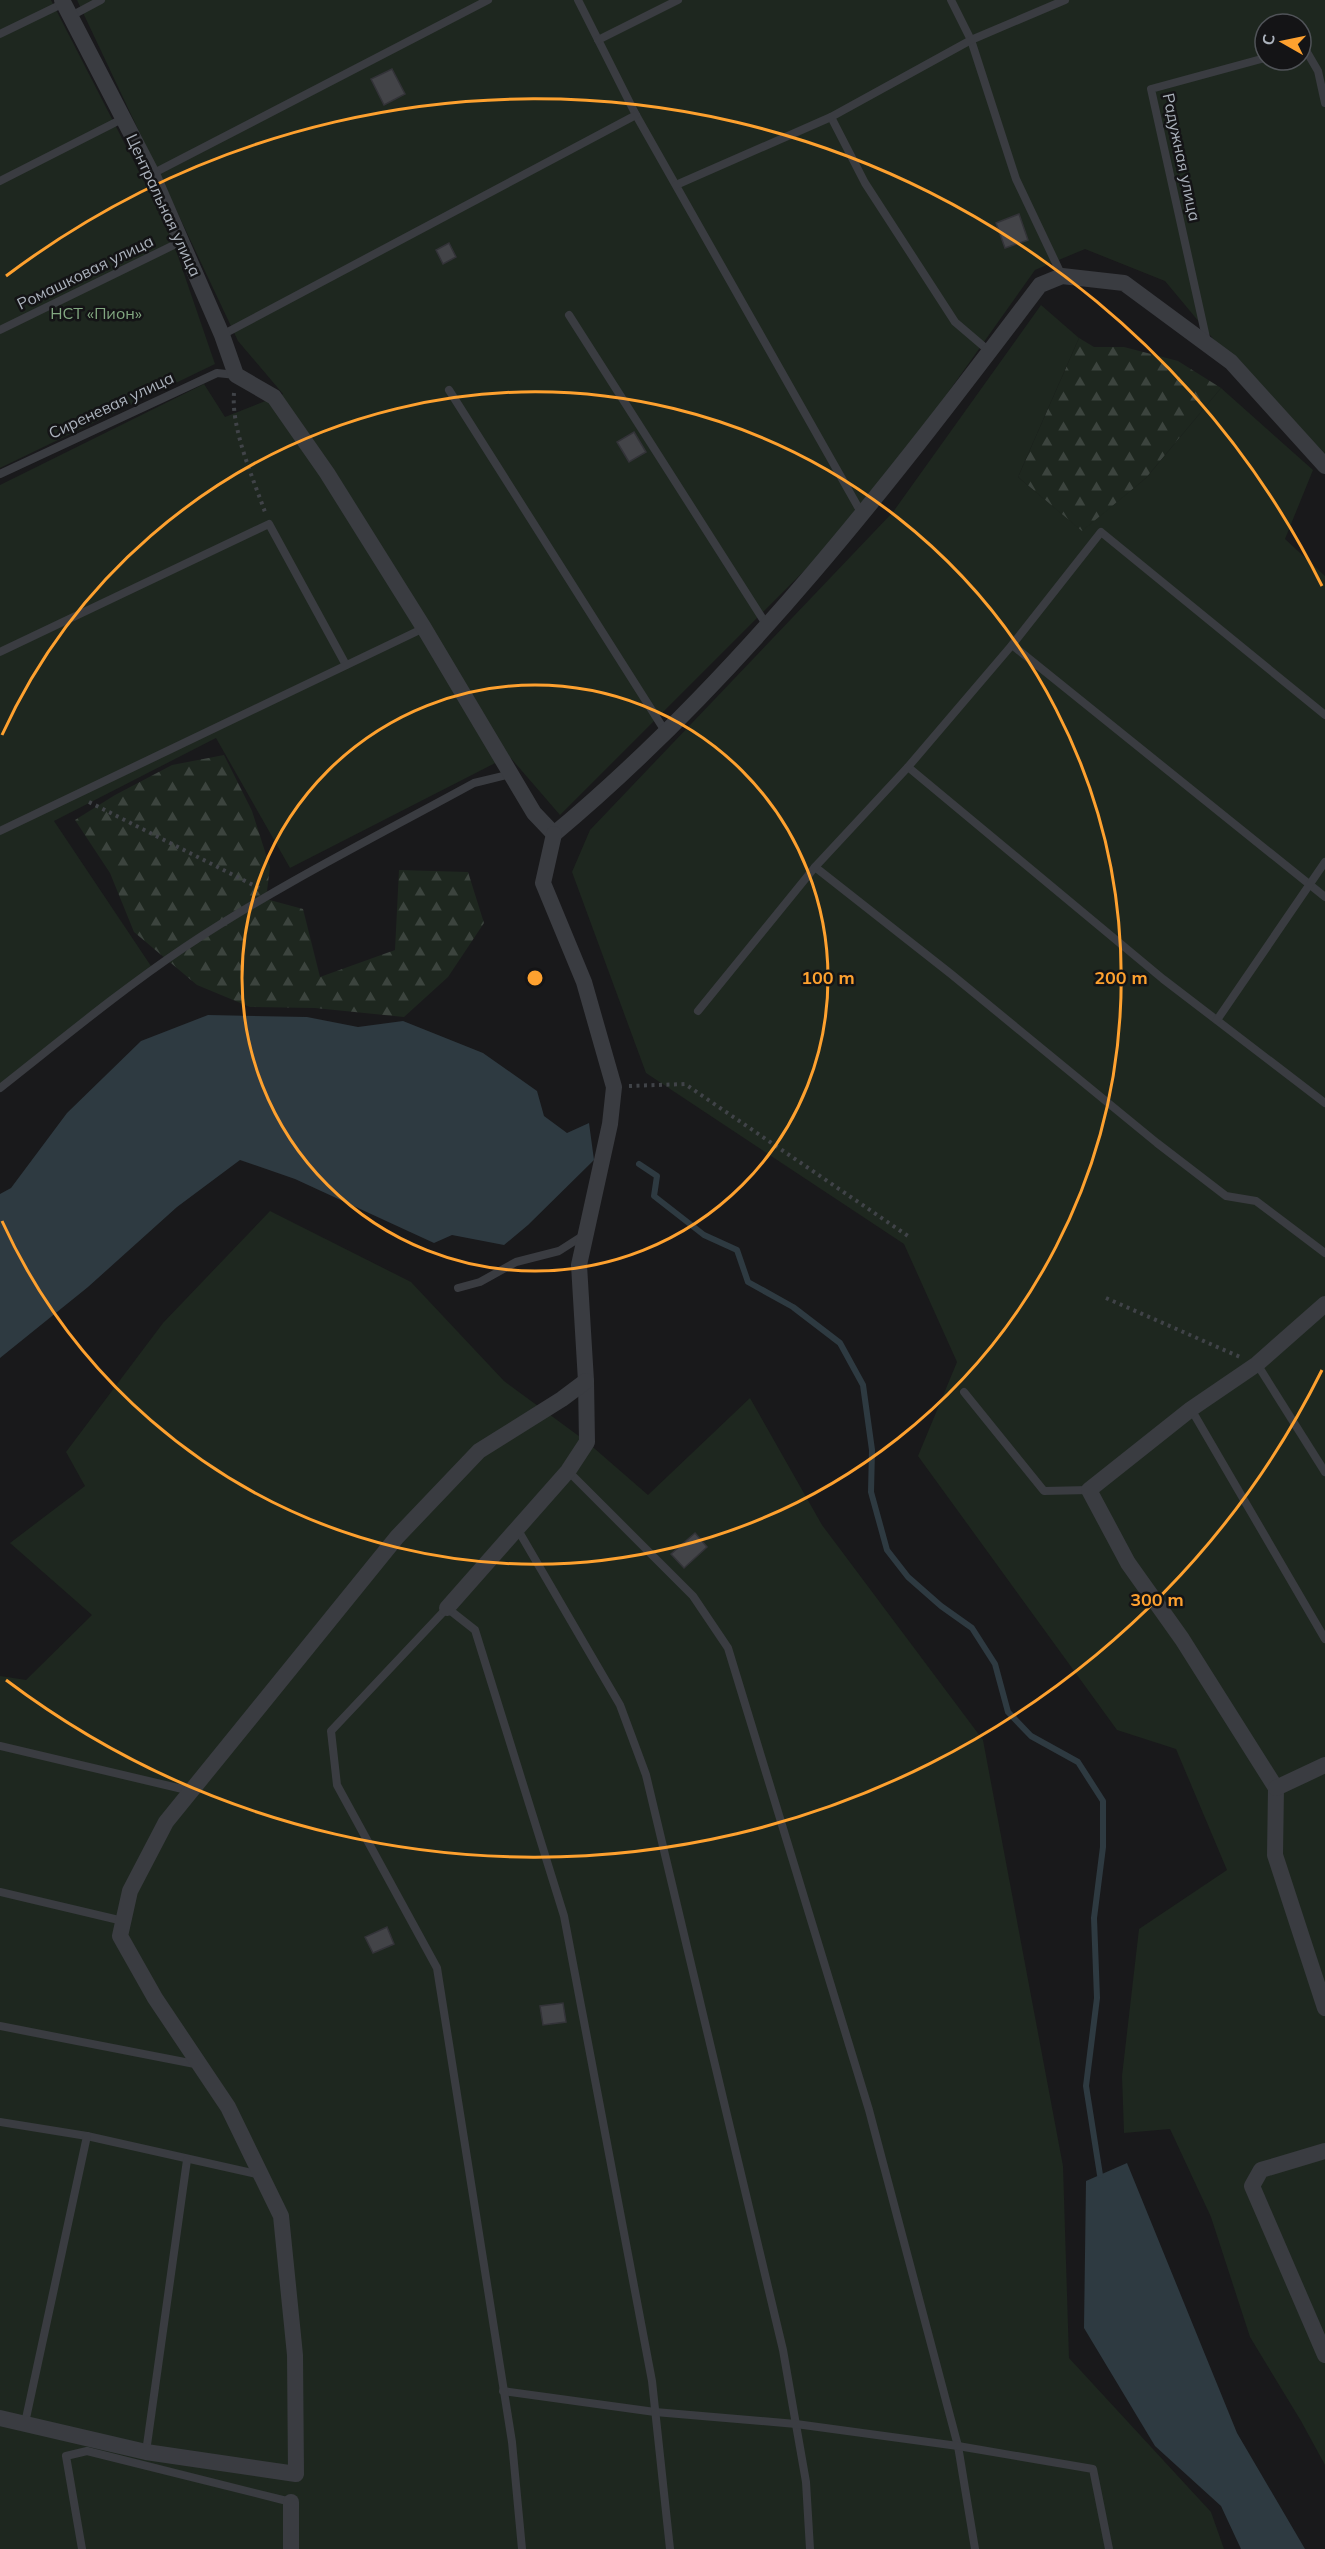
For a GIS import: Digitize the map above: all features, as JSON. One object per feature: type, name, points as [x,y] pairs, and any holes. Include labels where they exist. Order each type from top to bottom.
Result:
[{"type":"street","name":"Центральная улица","points":[[66,6],[153,174],[222,335],[236,375]]},
{"type":"street","points":[[447,1608],[568,1471],[587,1442],[579,1265],[610,1124],[615,1087],[584,982],[543,883],[554,834],[595,800],[721,675],[862,514],[1040,285],[1062,276],[1124,283],[1231,362],[1325,466]]},
{"type":"street","points":[[236,375],[274,397],[327,472],[424,628],[534,813],[554,834]]},
{"type":"street","points":[[1325,1304],[1257,1364],[1191,1409],[1089,1490],[1128,1563],[1182,1639],[1276,1788],[1275,1855],[1325,2008]]},
{"type":"street","points":[[0,2418],[146,2452],[296,2474],[295,2355],[281,2216],[228,2107],[155,1998],[120,1936],[130,1891],[166,1822],[398,1537],[479,1451],[562,1399],[586,1381]]},
{"type":"street","points":[[1276,1788],[1325,1765]]},
{"type":"street","points":[[1325,2151],[1261,2170],[1252,2186],[1325,2355]]},
{"type":"street","points":[[291,2502],[291,2549]]},
{"type":"lane","points":[[0,34],[66,6],[101,0]]},
{"type":"lane","points":[[153,174],[488,0]]},
{"type":"lane","points":[[578,0],[636,114],[862,514]]},
{"type":"lane","points":[[598,40],[678,0]]},
{"type":"lane","points":[[951,0],[971,40],[1016,179],[1062,276]]},
{"type":"lane","points":[[676,185],[831,117],[971,40],[1065,0]]},
{"type":"lane","name":"Радужная улица","points":[[1208,345],[1151,89],[1253,61]]},
{"type":"lane","points":[[1313,62],[1318,71],[1325,103]]},
{"type":"lane","points":[[222,335],[636,114]]},
{"type":"lane","points":[[831,117],[865,183],[955,322],[989,351]]},
{"type":"lane","points":[[0,181],[124,118]]},
{"type":"lane","name":"Ромашковая улица","points":[[0,330],[182,240]]},
{"type":"lane","points":[[569,315],[766,624]]},
{"type":"lane","name":"Сиреневая улица","points":[[0,474],[216,373],[236,375]]},
{"type":"lane","points":[[449,390],[665,731]]},
{"type":"lane","points":[[0,652],[269,524],[346,665]]},
{"type":"lane","points":[[699,1011],[815,867],[908,767],[1012,645],[1101,532],[1325,715]]},
{"type":"lane","points":[[0,831],[424,628]]},
{"type":"lane","points":[[1012,645],[1325,897]]},
{"type":"lane","points":[[908,767],[1163,979],[1325,1103]]},
{"type":"lane","points":[[0,1088],[184,948],[270,893],[474,783],[511,774]]},
{"type":"lane","points":[[1217,1020],[1325,862]]},
{"type":"lane","points":[[815,867],[1226,1196],[1256,1201],[1325,1253]]},
{"type":"lane","points":[[458,1288],[480,1282],[516,1262],[559,1251],[586,1233]]},
{"type":"lane","points":[[1257,1364],[1325,1472]]},
{"type":"lane","points":[[964,1392],[1044,1491],[1089,1490]]},
{"type":"lane","points":[[1191,1409],[1325,1639]]},
{"type":"lane","points":[[568,1471],[693,1596],[728,1648],[870,2109],[958,2446],[975,2549]]},
{"type":"lane","points":[[518,1530],[620,1705],[646,1775],[783,2350],[806,2482],[810,2549]]},
{"type":"lane","points":[[522,2549],[512,2442],[436,1968],[337,1785],[331,1731],[447,1608],[475,1630],[564,1916],[652,2381],[670,2549]]},
{"type":"lane","points":[[0,1746],[191,1791]]},
{"type":"lane","points":[[0,1892],[123,1921]]},
{"type":"lane","points":[[0,2026],[201,2066]]},
{"type":"lane","points":[[0,2122],[87,2136],[261,2175]]},
{"type":"lane","points":[[25,2423],[87,2136]]},
{"type":"lane","points":[[146,2452],[186,2160]]},
{"type":"lane","points":[[503,2391],[655,2412],[796,2424],[958,2446],[1094,2469],[1109,2549]]},
{"type":"lane","points":[[82,2549],[66,2456],[87,2451],[291,2502]]},
{"type":"path","points":[[236,375],[233,408],[250,469],[269,524]]},
{"type":"path","points":[[75,795],[270,893]]},
{"type":"path","points":[[615,1087],[685,1084],[911,1238]]},
{"type":"path","points":[[1106,1298],[1257,1364]]},
{"type":"green space","name":"НСТ «Пион»","points":[[0,0],[51,0],[169,230],[215,364],[0,468]]},
{"type":"green space","points":[[77,0],[1325,0],[1325,473],[1165,281],[1085,249],[1035,270],[864,511],[560,815],[509,756],[290,868],[216,738],[54,821],[151,966],[0,1086],[0,485],[204,384],[225,417],[283,394],[238,341]]},
{"type":"green space","points":[[1041,305],[1079,338],[1018,477],[1082,531],[1146,478],[1221,388],[1313,470],[1285,539],[1325,576],[1325,2465],[1250,2337],[1211,2217],[1170,2129],[1124,2133],[1122,2076],[1139,1929],[1227,1870],[1176,1749],[1117,1730],[918,1456],[957,1362],[904,1244],[646,1073],[572,872],[590,830],[893,512]]},
{"type":"green space","points":[[1079,338],[1094,347],[1124,347],[1178,361],[1221,388],[1146,478],[1082,532],[1018,477]]},
{"type":"green space","points":[[224,755],[252,811],[270,867],[266,899],[303,909],[320,977],[395,950],[399,870],[468,872],[484,923],[448,977],[404,1017],[315,1008],[250,1007],[197,985],[134,932],[110,873],[75,820],[115,795],[172,765]]},
{"type":"green space","points":[[270,1211],[411,1282],[504,1381],[587,1442],[648,1495],[750,1398],[822,1525],[983,1740],[1063,2166],[1069,2358],[1211,2512],[1224,2549],[0,2549],[0,1676],[26,1680],[92,1615],[10,1543],[85,1486],[66,1452],[163,1323]]},
{"type":"shaded area","points":[[208,1015],[307,1017],[358,1027],[403,1021],[483,1053],[537,1091],[544,1116],[567,1133],[589,1123],[594,1160],[528,1225],[504,1245],[452,1235],[434,1243],[295,1179],[240,1160],[177,1207],[88,1287],[0,1358],[0,1194],[11,1188],[67,1113],[141,1041]]},
{"type":"shaded area","points":[[1127,2163],[1237,2433],[1305,2549],[1241,2549],[1221,2506],[1155,2446],[1084,2328],[1086,2181]]},
{"type":"building","points":[[392,69],[405,94],[384,105],[371,79]]},
{"type":"building","points":[[1019,214],[1028,240],[1005,248],[996,223]]},
{"type":"building","points":[[449,243],[456,257],[443,264],[436,250]]},
{"type":"building","points":[[634,432],[646,452],[629,462],[617,442]]},
{"type":"building","points":[[695,1533],[707,1547],[684,1568],[671,1554]]},
{"type":"building","points":[[387,1927],[394,1944],[373,1953],[365,1937]]},
{"type":"building","points":[[563,2003],[566,2022],[543,2025],[540,2006]]},
{"type":"waterway","points":[[639,1164],[657,1176],[654,1196],[704,1235],[737,1250],[748,1282],[793,1307],[840,1343],[863,1385],[872,1450],[871,1492],[887,1550],[908,1577],[941,1606],[972,1628],[995,1664],[1008,1712],[1031,1736],[1078,1762],[1103,1801],[1103,1847],[1094,1918],[1097,1998],[1086,2086],[1100,2175]]}]
